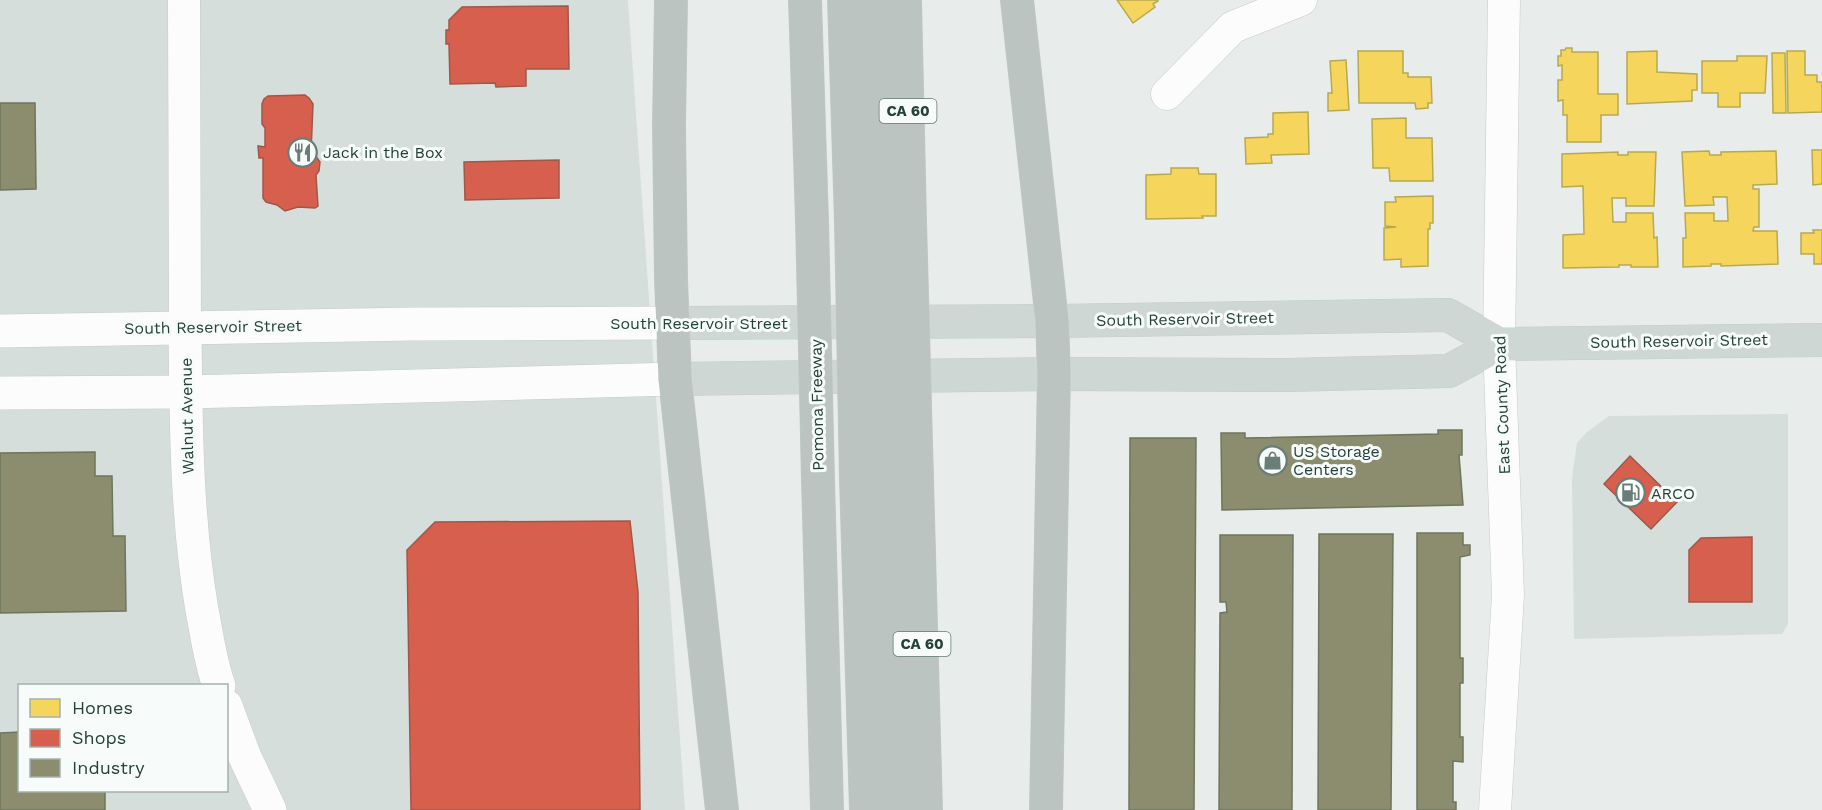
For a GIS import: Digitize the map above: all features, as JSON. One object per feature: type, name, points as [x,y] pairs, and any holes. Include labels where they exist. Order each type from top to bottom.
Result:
[{"type":"highway","points":[[671,0],[669,126],[675,379],[722,810]]},
{"type":"highway","name":"Pomona Freeway","points":[[805,0],[827,810]]},
{"type":"highway","points":[[844,0],[881,221]]},
{"type":"highway","points":[[876,0],[887,479],[899,810]]},
{"type":"highway","name":"CA 60","points":[[905,0],[881,221],[887,479],[926,810]]},
{"type":"highway","points":[[1017,0],[1052,321],[1054,374],[1046,810]]},
{"type":"highway","points":[[866,810],[887,479]]},
{"type":"main road","name":"South Reservoir Street","points":[[0,332],[185,327],[1052,321],[1448,315],[1499,344]]},
{"type":"main road","name":"Walnut Avenue","points":[[185,327],[189,515],[212,667],[218,684]]},
{"type":"main road","name":"South Reservoir Street","points":[[0,393],[186,392],[675,379],[1054,374],[1289,375],[1449,371],[1499,344],[1822,340]]},
{"type":"main road","points":[[228,711],[244,755],[270,810]]},
{"type":"street","name":"Walnut Avenue","points":[[184,0],[185,327]]},
{"type":"street","points":[[1167,94],[1233,27],[1301,0]]},
{"type":"street","name":"East County Road","points":[[1496,810],[1508,595],[1499,344],[1504,0]]},
{"type":"shaded area","points":[[0,0],[628,0],[685,810],[0,810]]},
{"type":"shaded area","points":[[1788,414],[1788,624],[1782,634],[1574,639],[1572,478],[1577,443],[1587,432],[1609,416]]},
{"type":"building: Homes","points":[[1117,0],[1158,1],[1153,4],[1155,7],[1133,23]]},
{"type":"building: Homes","points":[[1572,48],[1572,52],[1598,52],[1598,94],[1618,94],[1618,115],[1601,115],[1601,142],[1567,142],[1567,115],[1563,115],[1563,100],[1558,101],[1558,80],[1562,80],[1562,65],[1558,66],[1558,56],[1561,56],[1561,50]]},
{"type":"building: Homes","points":[[1358,51],[1403,51],[1403,73],[1408,73],[1408,77],[1431,77],[1432,103],[1428,103],[1428,108],[1416,109],[1415,103],[1359,103]]},
{"type":"building: Homes","points":[[1657,51],[1657,72],[1697,74],[1697,90],[1692,90],[1692,101],[1627,104],[1627,52]]},
{"type":"building: Homes","points":[[1787,51],[1805,51],[1805,75],[1817,75],[1817,82],[1822,82],[1822,112],[1788,113]]},
{"type":"building: Homes","points":[[1772,53],[1785,53],[1786,113],[1773,113]]},
{"type":"building: Homes","points":[[1737,56],[1767,56],[1765,93],[1740,93],[1740,107],[1718,107],[1718,93],[1702,93],[1702,61],[1737,61]]},
{"type":"building: Homes","points":[[1346,60],[1349,110],[1328,111],[1328,93],[1332,93],[1330,61]]},
{"type":"building: Homes","points":[[1308,112],[1309,154],[1271,155],[1272,163],[1246,164],[1245,138],[1268,137],[1268,134],[1273,134],[1273,113]]},
{"type":"building: Homes","points":[[1406,118],[1406,138],[1432,138],[1433,181],[1390,181],[1389,168],[1373,168],[1372,119]]},
{"type":"building: Homes","points":[[1812,150],[1822,150],[1822,184],[1813,185]]},
{"type":"building: Homes","points":[[1709,151],[1710,155],[1721,155],[1721,152],[1776,151],[1777,184],[1753,185],[1753,189],[1759,189],[1759,227],[1754,227],[1753,231],[1777,231],[1778,264],[1721,266],[1721,264],[1711,264],[1711,266],[1683,267],[1683,238],[1686,238],[1685,213],[1714,213],[1714,221],[1728,221],[1727,197],[1713,197],[1714,205],[1685,206],[1682,152]]},
{"type":"building: Homes","points":[[1618,152],[1618,155],[1628,155],[1628,152],[1656,152],[1654,206],[1626,206],[1626,198],[1612,198],[1613,222],[1626,222],[1626,213],[1653,213],[1658,267],[1619,265],[1619,267],[1563,268],[1563,235],[1584,234],[1583,186],[1562,187],[1562,154]]},
{"type":"building: Homes","points":[[1171,168],[1198,168],[1199,174],[1216,174],[1216,216],[1146,219],[1146,175],[1171,174]]},
{"type":"building: Homes","points":[[1433,196],[1433,223],[1430,223],[1430,229],[1428,229],[1428,266],[1401,267],[1401,259],[1384,260],[1384,228],[1396,227],[1385,226],[1385,202],[1396,202],[1395,197]]},
{"type":"building: Homes","points":[[1813,230],[1822,230],[1822,264],[1814,264],[1814,254],[1801,254],[1801,233],[1814,233]]},
{"type":"building: Shops","points":[[568,6],[569,69],[526,69],[526,86],[496,87],[495,83],[450,84],[449,44],[446,44],[446,30],[449,30],[449,20],[462,7]]},
{"type":"building: Shops","points":[[305,95],[313,104],[311,153],[320,162],[316,175],[318,206],[315,208],[298,207],[285,211],[277,205],[266,202],[263,198],[263,158],[259,158],[258,146],[265,147],[262,104],[268,96]]},
{"type":"building: Shops","points":[[559,160],[559,198],[465,200],[464,162]]},
{"type":"building: Shops","points":[[1630,456],[1677,502],[1651,529],[1604,484]]},
{"type":"building: Shops","points":[[630,521],[638,592],[640,810],[411,810],[407,550],[435,522]]},
{"type":"building: Shops","points":[[1752,537],[1752,602],[1689,602],[1689,550],[1701,538]]},
{"type":"building: Industry","points":[[0,103],[35,103],[36,189],[0,190]]},
{"type":"building: Industry","points":[[1438,430],[1462,430],[1462,455],[1459,455],[1463,505],[1222,510],[1221,433],[1245,433],[1245,438],[1438,434]]},
{"type":"building: Industry","points":[[1130,438],[1196,438],[1194,810],[1129,810]]},
{"type":"building: Industry","points":[[95,452],[95,476],[112,476],[113,536],[125,536],[126,611],[0,613],[0,453]]},
{"type":"building: Industry","points":[[1417,533],[1463,533],[1463,545],[1470,545],[1470,555],[1460,557],[1460,658],[1463,658],[1463,683],[1460,683],[1460,737],[1463,737],[1463,762],[1453,761],[1453,802],[1456,802],[1456,810],[1417,810]]},
{"type":"building: Industry","points":[[1319,534],[1393,534],[1391,810],[1318,810]]},
{"type":"building: Industry","points":[[1220,535],[1293,535],[1292,810],[1219,810],[1220,613],[1227,612],[1226,602],[1220,602]]},
{"type":"building: Industry","points":[[18,732],[18,792],[105,792],[105,810],[0,810],[0,733]]},
{"type":"place","name":"Jack in the Box","points":[[302,152]]},
{"type":"place","name":"US Storage Centers","points":[[1272,460]]},
{"type":"place","name":"ARCO","points":[[1630,493]]}]
